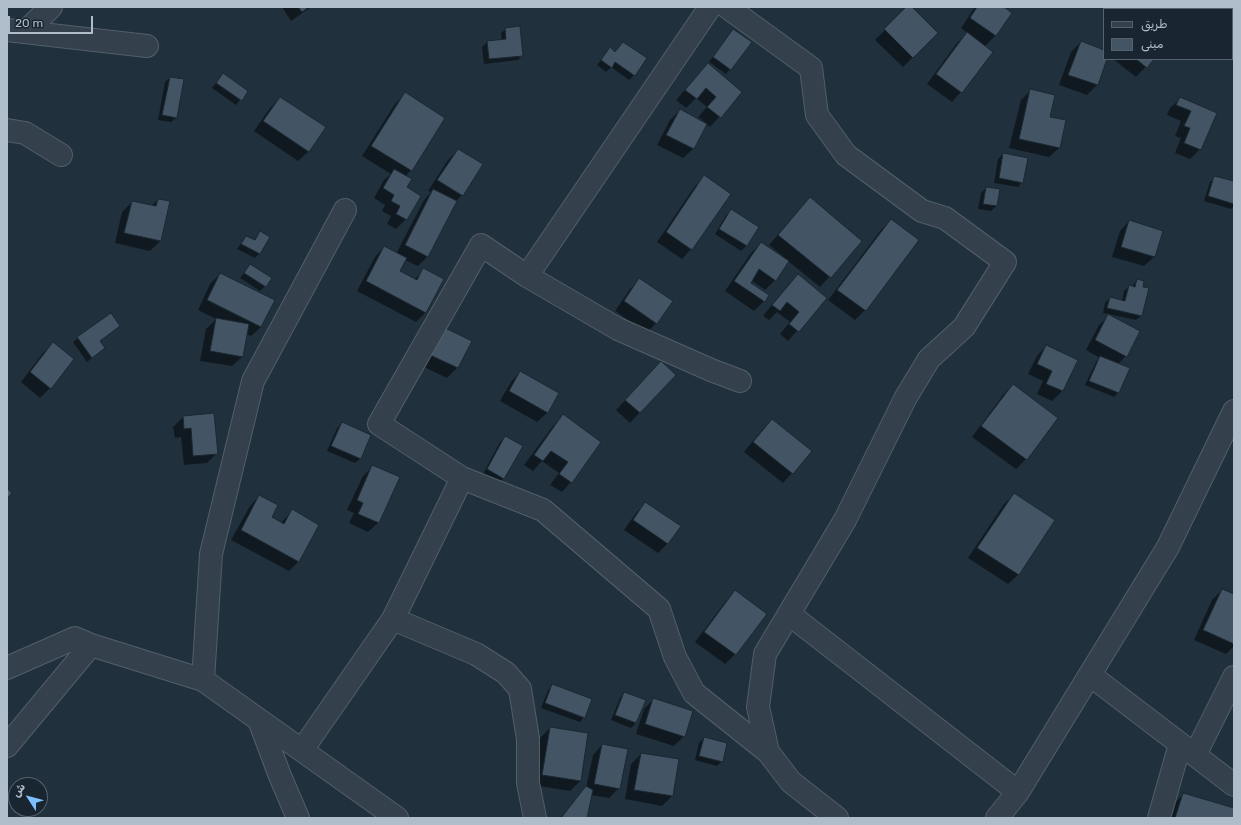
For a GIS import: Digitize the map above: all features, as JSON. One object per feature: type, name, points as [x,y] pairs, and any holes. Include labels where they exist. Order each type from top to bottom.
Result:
[{"type":"street","points":[[16,31],[51,7]]},
{"type":"street","points":[[527,276],[710,7]]},
{"type":"street","points":[[727,7],[811,68],[817,115],[846,155],[922,211],[945,218],[1004,262],[964,327],[929,359],[906,397],[845,520],[765,654],[758,707],[768,752]]},
{"type":"street","points":[[16,31],[147,46]]},
{"type":"street","points":[[7,130],[25,133],[61,155]]},
{"type":"street","points":[[203,680],[211,554],[253,381],[345,210]]},
{"type":"street","points":[[740,381],[711,370],[618,329],[527,276],[481,245],[379,424],[462,478],[543,510],[658,609],[675,657],[694,693],[768,752],[791,782],[837,818]]},
{"type":"street","points":[[997,818],[1018,792],[1168,547],[1234,411]]},
{"type":"street","points":[[302,750],[393,619],[462,478]]},
{"type":"street","points":[[789,614],[1018,792]]},
{"type":"street","points":[[393,619],[476,654],[506,673],[520,689],[528,739],[528,783],[535,818]]},
{"type":"street","points":[[7,668],[75,638],[91,646],[203,680],[397,818]]},
{"type":"street","points":[[7,746],[91,646]]},
{"type":"street","points":[[1090,675],[1234,785]]},
{"type":"street","points":[[1159,818],[1188,750],[1234,677]]},
{"type":"street","points":[[259,720],[298,818]]},
{"type":"building","points":[[298,7],[309,7],[302,12]]},
{"type":"building","points":[[906,7],[912,7],[938,33],[913,58],[884,29]]},
{"type":"building","points":[[977,7],[1004,7],[1012,13],[996,36],[970,18]]},
{"type":"building","points":[[1146,7],[1147,8],[1135,8]]},
{"type":"building","points":[[520,26],[523,56],[489,59],[487,41],[506,39],[505,28]]},
{"type":"building","points":[[733,29],[752,42],[731,70],[713,57]]},
{"type":"building","points":[[967,32],[993,52],[962,93],[936,74]]},
{"type":"building","points":[[1081,41],[1103,50],[1103,60],[1107,60],[1098,85],[1068,75]]},
{"type":"building","points":[[623,42],[647,58],[635,76],[615,62],[612,68],[601,60],[610,47],[615,52]]},
{"type":"building","points":[[1137,60],[1153,60],[1147,68]]},
{"type":"building","points":[[708,63],[742,92],[721,118],[707,107],[716,97],[706,88],[697,99],[685,90]]},
{"type":"building","points":[[223,73],[248,91],[242,101],[216,83]]},
{"type":"building","points":[[170,77],[184,79],[177,118],[162,115]]},
{"type":"building","points":[[1030,89],[1055,95],[1050,117],[1066,120],[1060,148],[1019,139]]},
{"type":"building","points":[[405,92],[445,118],[412,171],[371,146]]},
{"type":"building","points":[[280,97],[326,127],[309,152],[263,121]]},
{"type":"building","points":[[1180,97],[1217,113],[1201,150],[1184,143],[1190,128],[1184,126],[1191,111],[1176,105]]},
{"type":"building","points":[[680,109],[707,124],[694,149],[666,135]]},
{"type":"building","points":[[458,149],[483,164],[463,196],[437,180]]},
{"type":"building","points":[[1003,153],[1028,158],[1023,183],[999,178]]},
{"type":"building","points":[[394,169],[412,179],[407,187],[421,196],[407,220],[396,214],[400,206],[391,201],[394,195],[383,188]]},
{"type":"building","points":[[704,175],[731,194],[692,250],[666,232]]},
{"type":"building","points":[[1214,176],[1234,181],[1234,204],[1208,196]]},
{"type":"building","points":[[986,187],[1000,189],[997,206],[983,204]]},
{"type":"building","points":[[433,189],[457,201],[428,257],[405,245]]},
{"type":"building","points":[[810,197],[862,241],[831,278],[778,235]]},
{"type":"building","points":[[158,199],[170,201],[161,241],[124,233],[132,201],[156,206]]},
{"type":"building","points":[[731,209],[759,227],[747,246],[719,229]]},
{"type":"building","points":[[891,219],[919,240],[866,311],[837,290]]},
{"type":"building","points":[[1129,220],[1163,231],[1155,257],[1121,247]]},
{"type":"building","points":[[260,231],[270,237],[260,254],[241,244],[246,236],[255,240]]},
{"type":"building","points":[[761,242],[789,261],[776,281],[759,269],[751,283],[769,295],[765,302],[734,281]]},
{"type":"building","points":[[384,246],[407,258],[400,271],[417,280],[423,268],[444,279],[426,313],[366,281]]},
{"type":"building","points":[[250,264],[272,278],[266,287],[244,273]]},
{"type":"building","points":[[220,273],[275,300],[261,327],[207,300]]},
{"type":"building","points":[[798,274],[827,298],[799,332],[789,324],[799,312],[787,302],[780,311],[772,305]]},
{"type":"building","points":[[639,278],[673,301],[657,324],[624,301]]},
{"type":"building","points":[[1137,279],[1144,281],[1143,287],[1149,288],[1142,316],[1107,308],[1110,297],[1125,301],[1129,285],[1135,287]]},
{"type":"building","points":[[111,313],[120,326],[100,341],[105,348],[92,358],[77,337]]},
{"type":"building","points":[[1108,314],[1140,331],[1127,357],[1095,340]]},
{"type":"building","points":[[216,318],[249,324],[243,357],[210,351]]},
{"type":"building","points":[[443,327],[472,341],[458,368],[430,355]]},
{"type":"building","points":[[53,342],[74,359],[51,389],[30,372]]},
{"type":"building","points":[[1046,345],[1078,360],[1063,391],[1046,384],[1052,371],[1037,364]]},
{"type":"building","points":[[1100,356],[1130,368],[1119,393],[1089,381]]},
{"type":"building","points":[[661,361],[676,375],[640,413],[625,400]]},
{"type":"building","points":[[520,371],[559,393],[548,413],[509,391]]},
{"type":"building","points":[[1013,384],[1058,418],[1027,460],[981,426]]},
{"type":"building","points":[[214,413],[218,454],[193,456],[191,428],[184,429],[183,416]]},
{"type":"building","points":[[563,414],[601,442],[572,483],[559,474],[568,462],[551,451],[543,461],[534,455]]},
{"type":"building","points":[[772,419],[812,451],[793,474],[753,442]]},
{"type":"building","points":[[342,422],[371,435],[361,459],[331,446]]},
{"type":"building","points":[[505,436],[523,446],[504,479],[487,469]]},
{"type":"building","points":[[372,465],[400,477],[379,523],[358,514],[363,503],[357,500]]},
{"type":"building","points":[[7,488],[12,493],[7,499]]},
{"type":"building","points":[[1014,493],[1055,520],[1019,575],[977,548]]},
{"type":"building","points":[[259,495],[278,505],[272,517],[284,524],[292,509],[319,525],[299,562],[241,530]]},
{"type":"building","points":[[645,502],[681,526],[668,544],[633,520]]},
{"type":"building","points":[[1222,589],[1234,594],[1234,644],[1203,630]]},
{"type":"building","points":[[735,590],[767,614],[736,655],[704,632]]},
{"type":"building","points":[[552,684],[592,699],[585,718],[545,703]]},
{"type":"building","points":[[624,692],[646,700],[636,723],[615,715]]},
{"type":"building","points":[[653,698],[693,711],[685,737],[645,724]]},
{"type":"building","points":[[550,727],[588,733],[581,781],[542,775]]},
{"type":"building","points":[[704,737],[727,743],[723,762],[699,756]]},
{"type":"building","points":[[602,744],[628,749],[620,789],[594,784]]},
{"type":"building","points":[[641,753],[679,759],[673,796],[634,790]]},
{"type":"building","points":[[586,786],[593,790],[587,818],[561,818]]},
{"type":"building","points":[[1183,793],[1234,808],[1234,818],[1175,818]]}]
